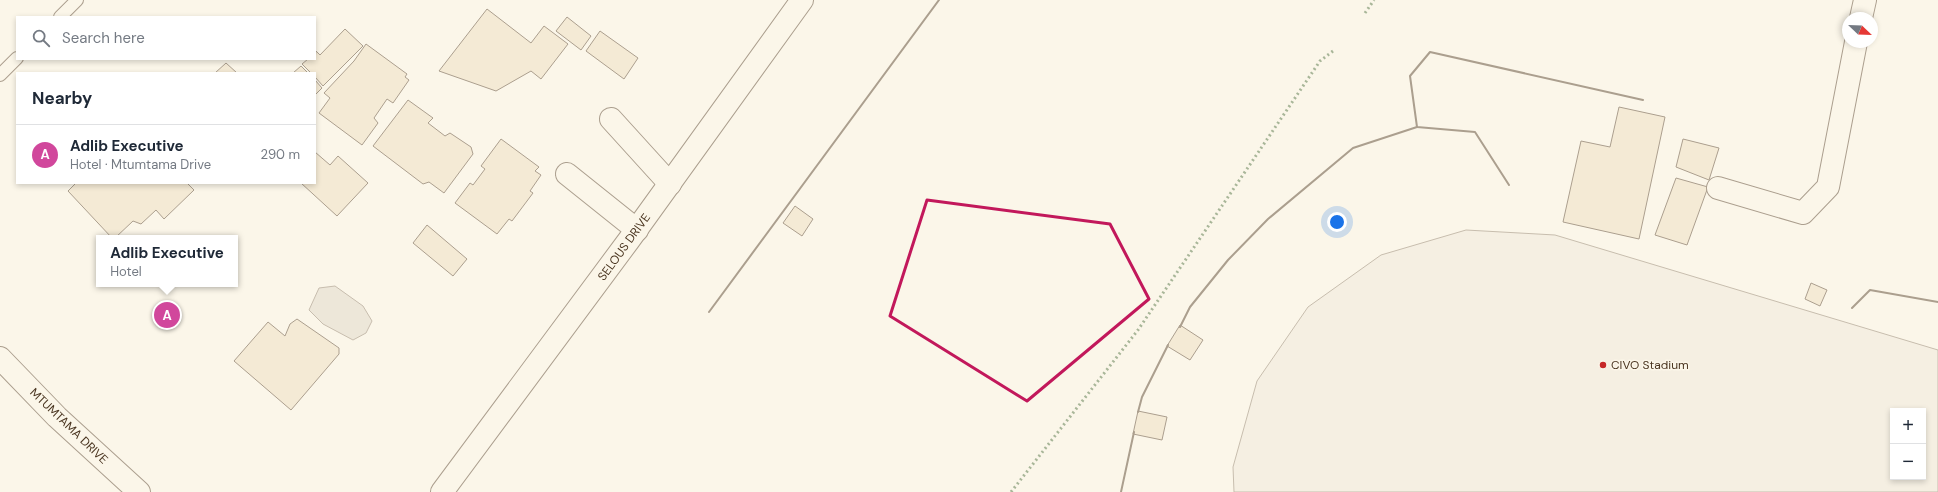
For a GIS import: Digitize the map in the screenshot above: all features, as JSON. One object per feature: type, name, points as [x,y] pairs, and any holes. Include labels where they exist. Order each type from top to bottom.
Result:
[{"type":"street","name":"SELOUS DRIVE","points":[[445,491],[637,230],[802,0]]},
{"type":"street","points":[[1862,12],[1865,0]]},
{"type":"street","points":[[1718,188],[1803,213],[1828,188],[1855,48]]},
{"type":"street","points":[[611,119],[670,184]]},
{"type":"street","points":[[567,174],[637,230]]},
{"type":"street","name":"MTUMTAMA DRIVE","points":[[0,358],[57,417],[139,492]]},
{"type":"lane","points":[[61,16],[77,0]]},
{"type":"lane","points":[[0,75],[16,59]]},
{"type":"highlighted area","points":[[927,200],[1110,224],[1149,299],[1027,401],[890,316]]},
{"type":"shaded area","name":"CIVO Stadium","points":[[1466,230],[1555,235],[1938,350],[1938,492],[1234,492],[1233,467],[1257,381],[1308,307],[1381,255]]},
{"type":"shaded area","points":[[335,286],[363,306],[372,321],[366,333],[353,340],[323,324],[309,310],[319,288]]},
{"type":"building","points":[[487,9],[531,43],[544,26],[568,44],[541,79],[531,71],[496,91],[439,71]]},
{"type":"building","points":[[567,17],[591,36],[581,50],[556,31]]},
{"type":"building","points":[[345,29],[363,46],[323,86],[316,78],[316,72],[310,72],[302,64],[307,60],[316,60],[316,51],[320,55]]},
{"type":"building","points":[[600,31],[638,58],[624,79],[586,51]]},
{"type":"building","points":[[366,44],[407,74],[405,77],[409,80],[393,103],[387,99],[374,118],[378,123],[362,145],[319,113],[330,98],[324,93],[354,61]]},
{"type":"building","points":[[226,63],[236,72],[216,72]]},
{"type":"building","points":[[301,66],[307,72],[294,72]]},
{"type":"building","points":[[316,81],[322,88],[316,94]]},
{"type":"building","points":[[408,100],[433,118],[428,123],[445,136],[450,133],[471,147],[473,154],[444,193],[429,182],[423,184],[373,146]]},
{"type":"building","points":[[1619,107],[1665,117],[1639,239],[1563,222],[1581,141],[1610,147]]},
{"type":"building","points":[[501,139],[539,167],[535,171],[541,175],[530,191],[533,193],[512,221],[509,219],[497,234],[455,203],[470,183],[473,185],[485,169],[481,166]]},
{"type":"building","points":[[1683,139],[1719,148],[1709,180],[1676,167]]},
{"type":"building","points":[[316,153],[330,165],[338,156],[368,183],[337,216],[302,184],[316,184]]},
{"type":"building","points":[[1676,178],[1708,187],[1687,245],[1655,235]]},
{"type":"building","points":[[75,184],[188,184],[194,190],[164,219],[156,210],[141,224],[133,221],[118,235],[109,235],[68,191]]},
{"type":"building","points":[[795,206],[813,219],[802,236],[783,223]]},
{"type":"building","points":[[427,225],[467,259],[453,276],[413,243]]},
{"type":"building","points":[[1811,283],[1827,290],[1820,306],[1805,299]]},
{"type":"building","points":[[297,319],[339,348],[339,354],[291,410],[234,361],[268,322],[285,336],[290,324]]},
{"type":"building","points":[[1180,325],[1203,340],[1190,360],[1167,346]]},
{"type":"building","points":[[1138,411],[1167,417],[1162,440],[1133,434]]},
{"type":"hedge","points":[[1365,13],[1374,0]]},
{"type":"hedge","points":[[1011,492],[1138,330],[1320,61],[1333,51]]},
{"type":"wall","points":[[709,312],[939,0]]},
{"type":"wall","points":[[1509,185],[1475,132],[1417,127],[1410,76],[1430,52],[1643,100]]},
{"type":"wall","points":[[1180,327],[1190,307],[1228,260],[1268,219],[1353,148],[1417,127]]},
{"type":"wall","points":[[1852,308],[1870,290],[1938,302]]},
{"type":"wall","points":[[1138,412],[1142,397],[1168,345]]},
{"type":"wall","points":[[1121,492],[1134,432]]},
{"type":"place","name":"Adlib Executive","points":[[167,315]]},
{"type":"place","name":"CIVO Stadium","points":[[1603,365]]}]
